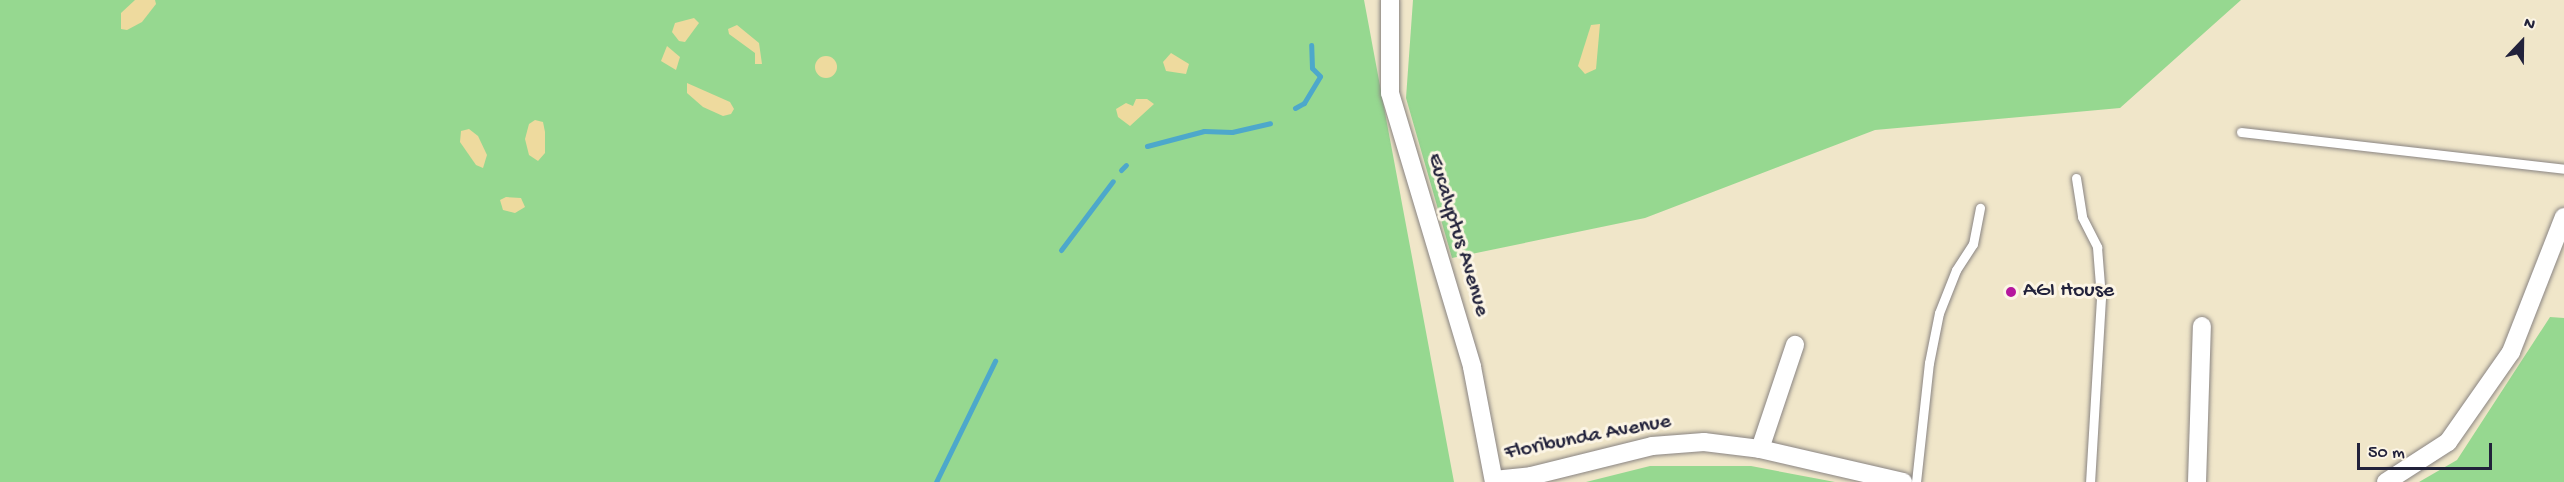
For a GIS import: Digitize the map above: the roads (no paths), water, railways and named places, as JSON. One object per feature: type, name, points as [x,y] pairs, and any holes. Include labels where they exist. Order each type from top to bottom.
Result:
[{"type":"street","name":"Eucalyptus Avenue","points":[[1390,0],[1390,93],[1472,368],[1494,481]]},
{"type":"street","points":[[2386,482],[2448,442],[2511,352],[2564,217]]},
{"type":"street","points":[[2197,482],[2202,326]]},
{"type":"street","points":[[1760,449],[1795,345]]},
{"type":"street","name":"Floribunda Avenue","points":[[1494,481],[1531,476],[1652,446],[1704,442],[1760,449],[1903,482]]},
{"type":"lane","points":[[2241,132],[2564,169]]},
{"type":"lane","points":[[2076,178],[2082,217],[2097,247],[2101,298],[2090,482]]},
{"type":"lane","points":[[1916,482],[1929,363],[1939,313],[1956,270],[1973,244],[1980,208]]},
{"type":"waterway","points":[[1295,108],[1304,103],[1320,76],[1312,68],[1311,45]]},
{"type":"waterway","points":[[1147,146],[1204,131],[1232,132],[1270,123]]},
{"type":"waterway","points":[[1121,170],[1126,165]]},
{"type":"waterway","points":[[1061,250],[1113,181]]},
{"type":"waterway","points":[[936,482],[995,361]]},
{"type":"place","name":"AGI House","points":[[2011,292]]}]
